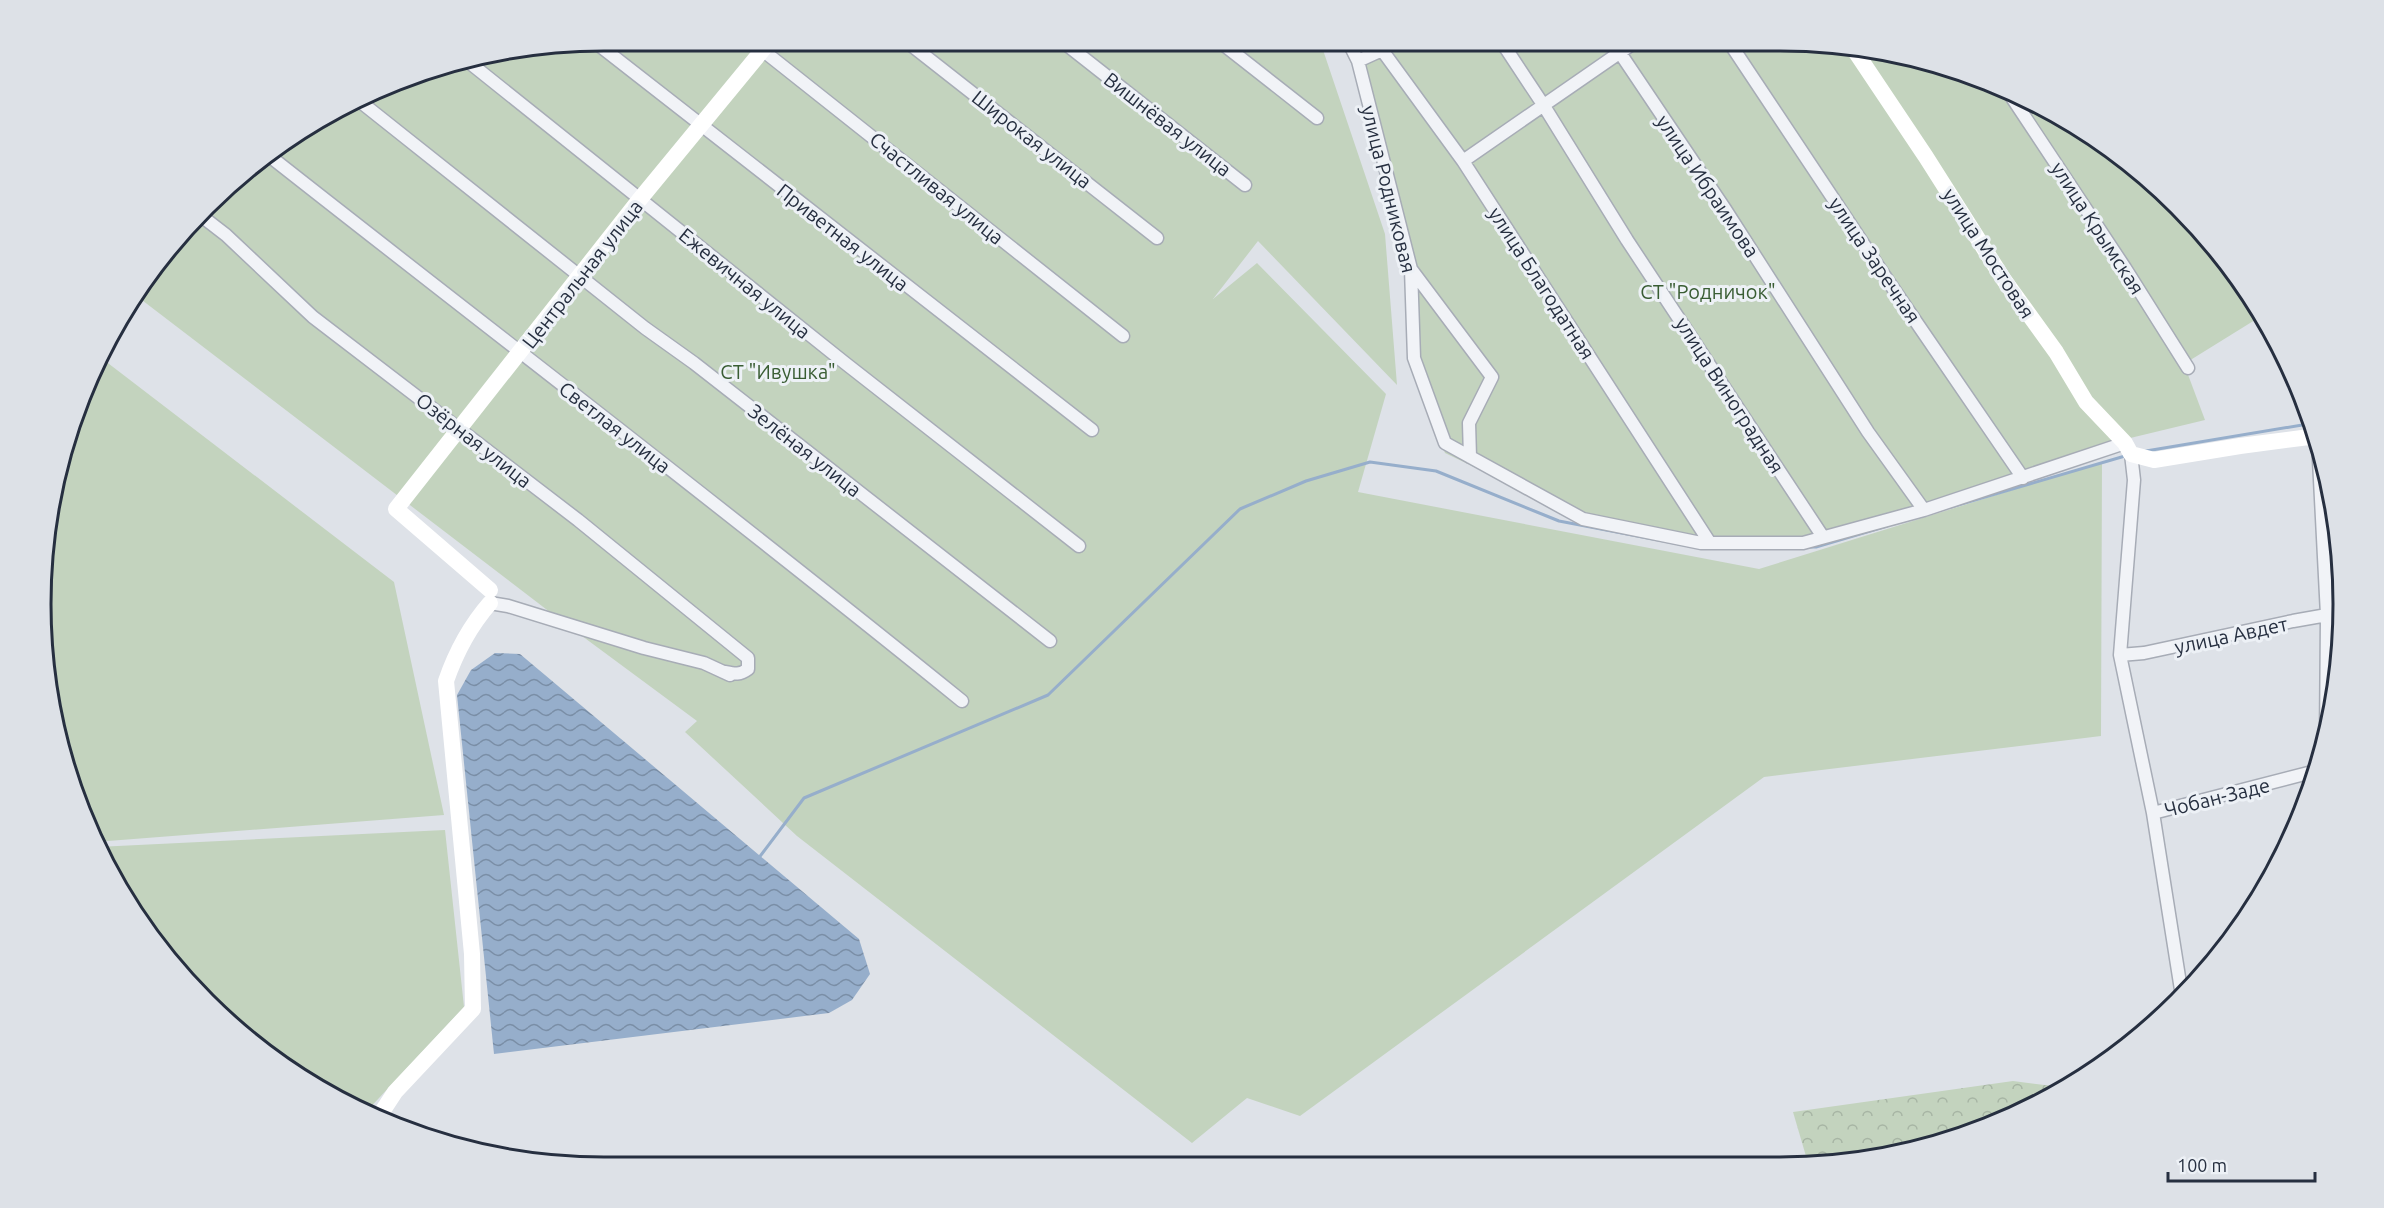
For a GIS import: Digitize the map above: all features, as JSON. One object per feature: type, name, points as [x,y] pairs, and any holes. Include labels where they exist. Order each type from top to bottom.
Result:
[{"type":"street","name":"Приветная улица","points":[[606,51],[1092,430]]},
{"type":"street","name":"Центральная улица","points":[[486,595],[469,570],[396,508],[700,126],[756,51]]},
{"type":"street","name":"Счастливая улица","points":[[770,51],[1123,336]]},
{"type":"street","name":"Широкая улица","points":[[919,51],[1157,238]]},
{"type":"street","name":"Вишнёвая улица","points":[[1075,51],[1245,185]]},
{"type":"street","points":[[1232,51],[1317,118]]},
{"type":"street","name":"улица Родниковая","points":[[1353,51],[1358,61],[1411,268],[1414,358],[1445,443],[1583,519],[1701,543],[1803,543],[1924,510],[2023,478],[2128,448]]},
{"type":"street","name":"улица Благодатная","points":[[1358,61],[1380,51]]},
{"type":"street","name":"улица Благодатная","points":[[1383,51],[1463,161],[1710,543]]},
{"type":"street","name":"улица Виноградная","points":[[1508,51],[1628,240],[1823,537]]},
{"type":"street","points":[[1463,161],[1622,51]]},
{"type":"street","name":"улица Заречная","points":[[1735,51],[2023,478]]},
{"type":"street","name":"улица Ибраимова","points":[[1619,53],[1725,209],[1868,432],[1924,510]]},
{"type":"street","name":"улица Мостовая","points":[[1859,57],[2004,280],[2056,352],[2086,402],[2128,448]]},
{"type":"street","name":"Ежевичная улица","points":[[475,67],[854,371],[1079,546]]},
{"type":"street","name":"улица Крымская","points":[[2016,104],[2188,368]]},
{"type":"street","name":"Зелёная улица","points":[[365,105],[580,276],[1050,641]]},
{"type":"street","name":"Светлая улица","points":[[274,160],[519,353],[803,572],[962,701]]},
{"type":"street","name":"Озёрная улица","points":[[206,220],[226,235],[313,317],[578,520],[748,658],[748,669],[731,676],[704,663],[644,648],[508,606],[486,595]]},
{"type":"street","points":[[1411,268],[1492,377],[1469,423],[1470,457]]},
{"type":"street","points":[[2128,448],[2154,459],[2307,437]]},
{"type":"street","points":[[2128,448],[2133,480],[2120,656],[2153,813],[2180,985]]},
{"type":"street","points":[[2321,489],[2327,615],[2326,685]]},
{"type":"street","points":[[383,1111],[395,1092],[473,1009],[472,954],[446,681],[454,659],[486,595]]},
{"type":"street","name":"улица Авдет","points":[[2120,656],[2333,615]]},
{"type":"street","name":"Чобан-Заде","points":[[2153,813],[2306,773]]},
{"type":"green space","name":"СТ \"Ивушка\"","points":[[1323,51],[1385,234],[1397,385],[1258,241],[1213,299],[1257,263],[1386,394],[1358,492],[1759,569],[2102,462],[2101,736],[1764,777],[1300,1116],[1247,1098],[1192,1143],[797,836],[685,732],[697,721],[555,616],[142,300],[188,239],[239,188],[267,165],[327,125],[392,93],[426,80],[496,62],[568,52]]},
{"type":"green space","name":"СТ \"Родничок\"","points":[[1345,51],[1780,51],[1852,56],[1923,70],[1958,80],[2025,108],[2087,144],[2117,165],[2145,188],[2196,239],[2219,267],[2254,320],[2184,364],[2205,420],[2122,440],[2021,474],[1811,537],[1689,539],[1588,522],[1445,453],[1409,357],[1404,257],[1353,67]]},
{"type":"green space","points":[[107,362],[394,582],[444,815],[104,841],[80,782],[62,712],[52,640],[51,604],[56,532],[70,461],[80,426]]},
{"type":"green space","points":[[445,830],[464,1007],[372,1106],[327,1083],[297,1064],[239,1020],[213,995],[165,941],[144,911],[107,847]]},
{"type":"green space","points":[[2013,1081],[2051,1086],[1992,1115],[1958,1128],[1888,1146],[1816,1156],[1806,1156],[1793,1112]]},
{"type":"water","points":[[495,653],[520,654],[859,939],[870,974],[852,1000],[829,1013],[494,1054],[457,695],[471,670]]},
{"type":"waterway","points":[[2146,451],[2304,425]]},
{"type":"waterway","points":[[1951,507],[2125,456]]},
{"type":"waterway","points":[[758,859],[804,798],[1048,695],[1240,509],[1306,481],[1370,462],[1436,471],[1559,521],[1695,547]]},
{"type":"waterway","points":[[1809,547],[1816,547],[1887,526]]}]
